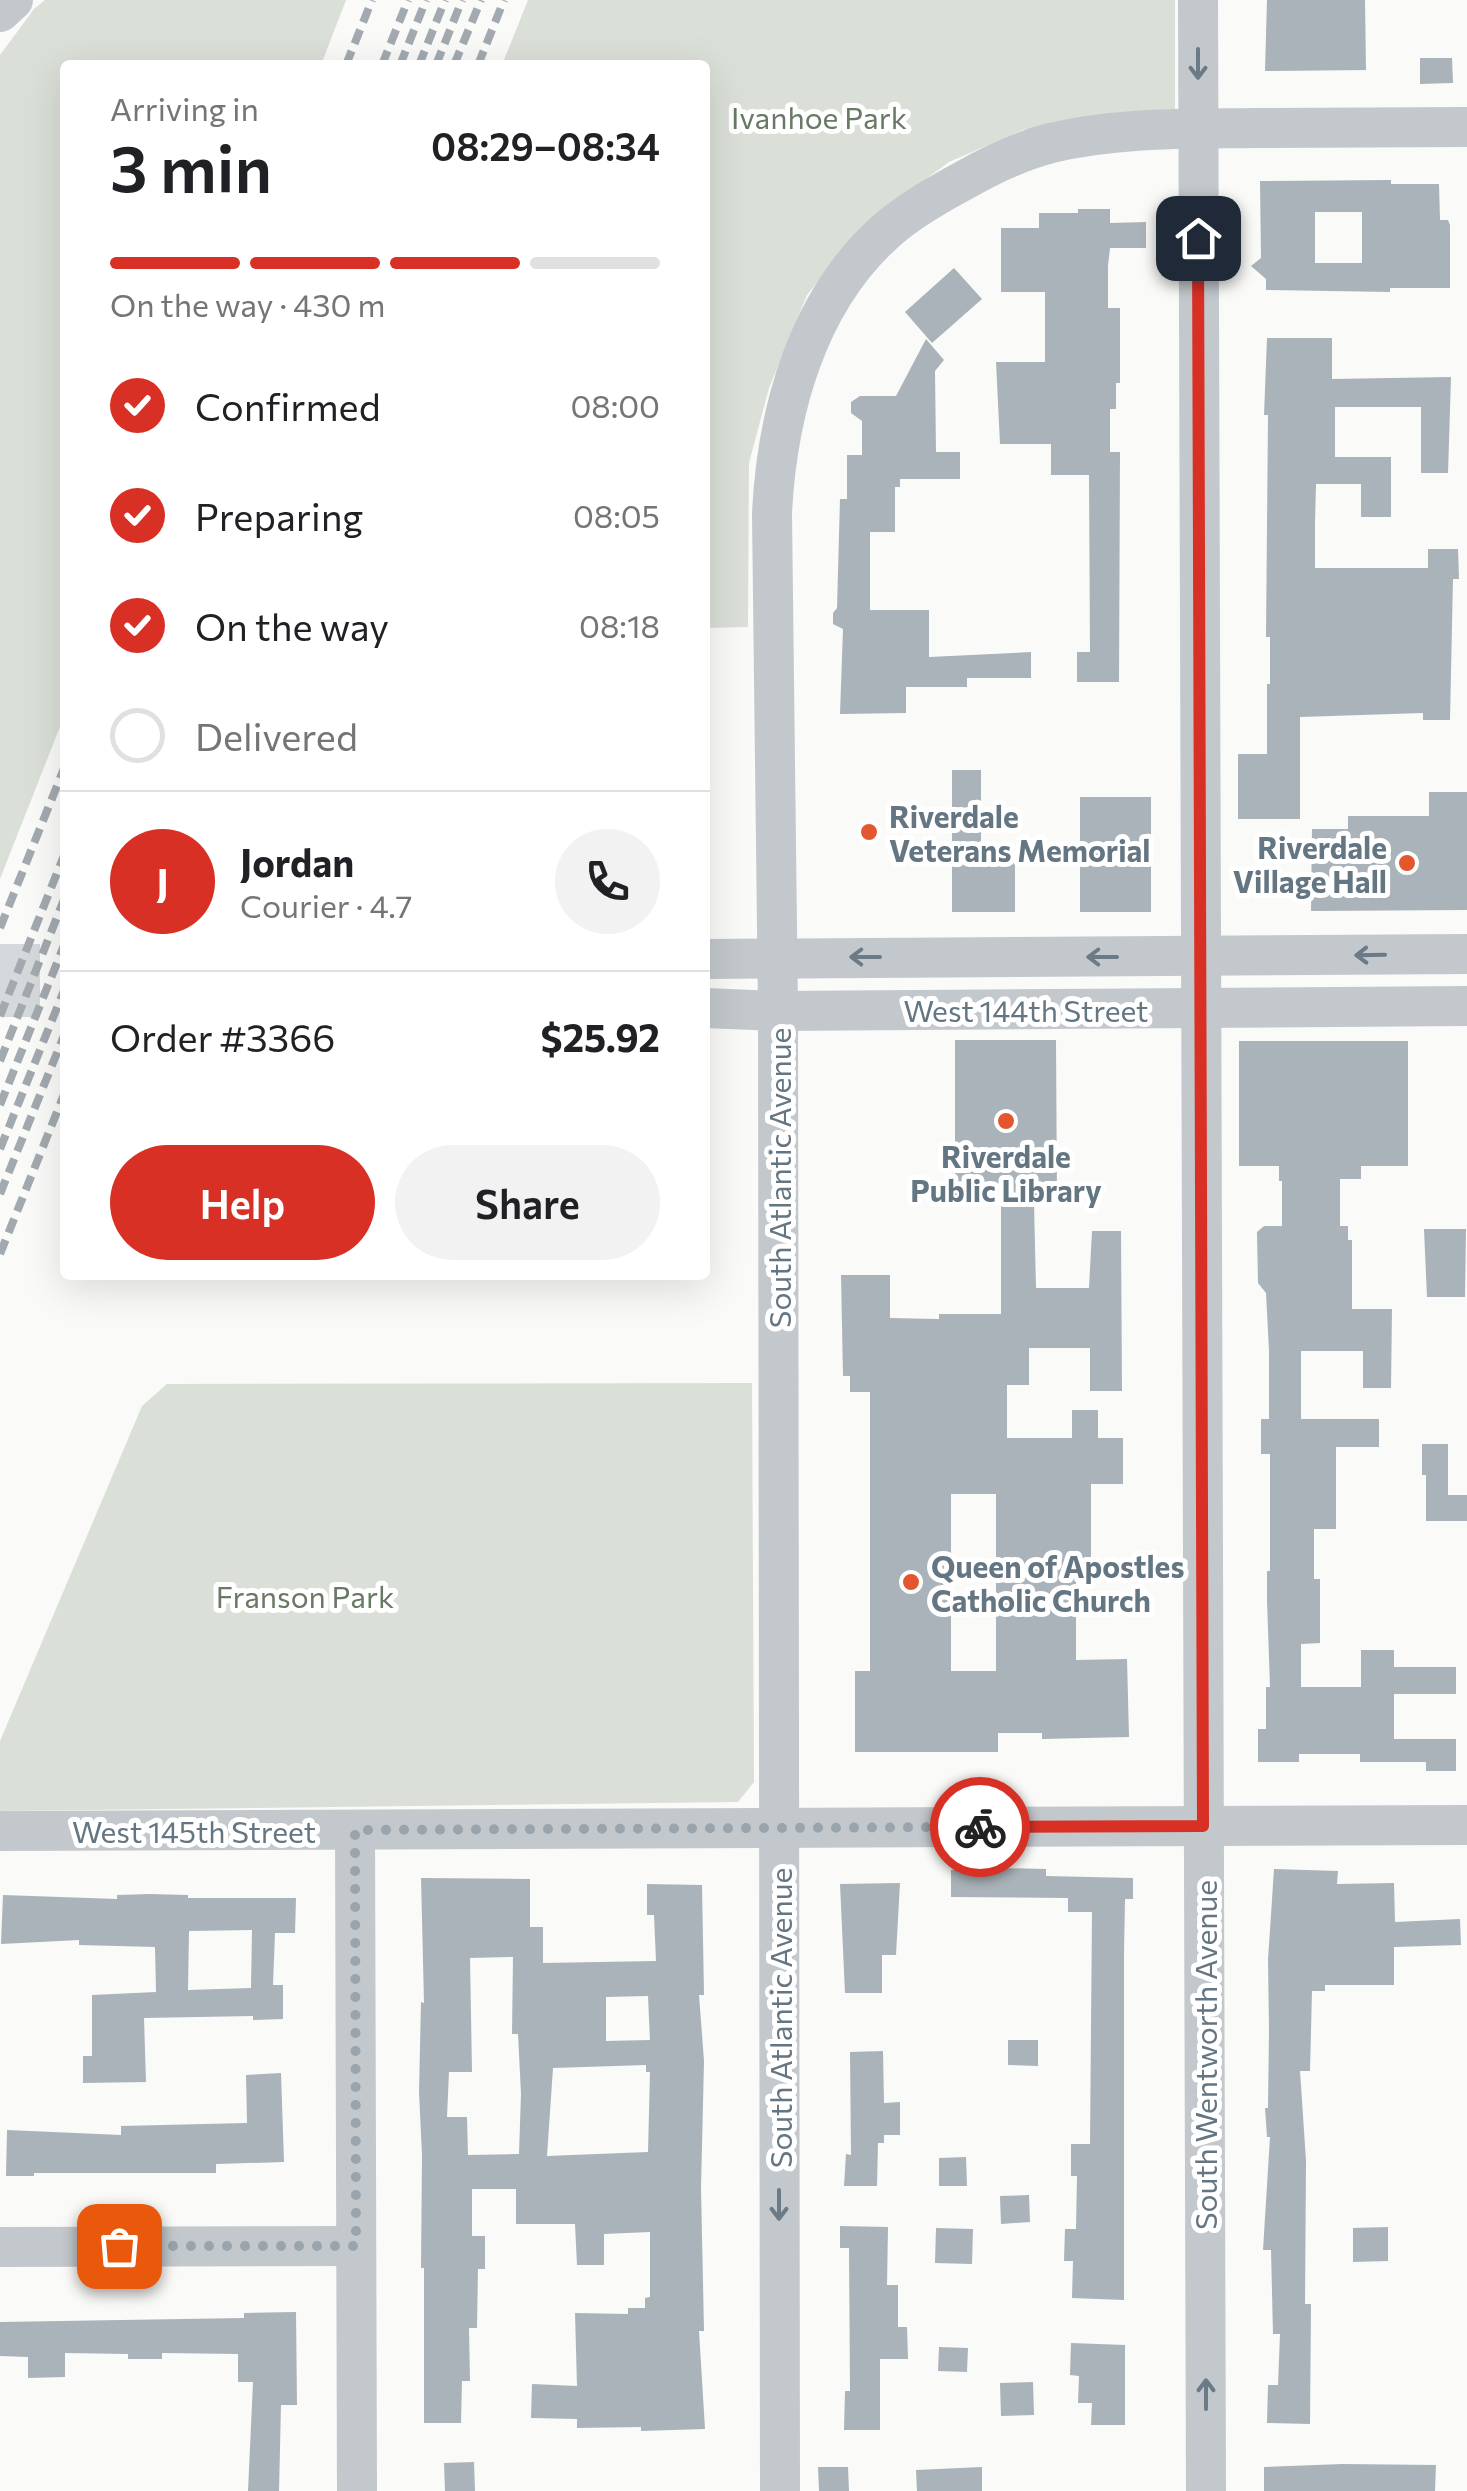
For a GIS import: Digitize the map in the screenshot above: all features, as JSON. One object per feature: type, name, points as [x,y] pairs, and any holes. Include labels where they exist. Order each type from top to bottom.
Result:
[{"type":"street","points":[[0,12],[13,0]]},
{"type":"street","name":"South Wentworth Avenue","points":[[1198,0],[1206,2491]]},
{"type":"street","name":"South Atlantic Avenue","points":[[780,2491],[778,1011],[772,513],[774,464],[794,379],[816,326],[844,276],[886,231],[995,163],[1049,144],[1108,134],[1198,128],[1467,127]]},
{"type":"street","name":"West 144th Street","points":[[710,959],[1467,954]]},
{"type":"street","name":"West 144th Street","points":[[710,1008],[1467,1006]]},
{"type":"street","name":"West 145th Street","points":[[0,1831],[1467,1824]]},
{"type":"street","points":[[355,1830],[357,2491]]},
{"type":"street","points":[[0,2247],[356,2246]]},
{"type":"green space","points":[[45,0],[346,0],[323,60],[60,60],[60,727],[0,879],[0,55]]},
{"type":"green space","name":"Ivanhoe Park","points":[[528,0],[1175,0],[1175,111],[1109,115],[1023,130],[949,162],[861,227],[807,295],[769,388],[749,463],[748,627],[710,628],[710,60],[504,60]]},
{"type":"green space","name":"Franson Park","points":[[752,1383],[754,1782],[738,1802],[0,1811],[0,1741],[142,1406],[167,1384]]},
{"type":"building","points":[[1267,0],[1365,0],[1366,70],[1265,71]]},
{"type":"building","points":[[1420,58],[1452,58],[1453,83],[1420,84]]},
{"type":"building","points":[[1391,180],[1391,184],[1439,184],[1440,220],[1448,220],[1450,225],[1450,288],[1390,288],[1390,292],[1266,290],[1266,279],[1251,266],[1261,258],[1260,181]],"holes":[[[1315,212],[1362,212],[1362,263],[1315,263]]]},
{"type":"building","points":[[1078,209],[1110,209],[1110,223],[1146,222],[1146,248],[1110,248],[1108,266],[1108,308],[1120,308],[1120,383],[1116,383],[1116,409],[1110,409],[1110,452],[1120,452],[1119,682],[1077,682],[1077,652],[1090,652],[1089,475],[1051,475],[1051,444],[1000,444],[996,362],[1045,362],[1045,292],[1001,292],[1001,228],[1039,228],[1039,213],[1078,213]]},
{"type":"building","points":[[954,268],[982,299],[932,343],[905,312]]},
{"type":"building","points":[[1267,338],[1332,338],[1332,379],[1451,377],[1448,473],[1421,473],[1421,407],[1335,407],[1335,457],[1391,457],[1391,517],[1361,517],[1361,484],[1316,484],[1315,523],[1315,568],[1428,568],[1428,549],[1458,549],[1459,579],[1453,579],[1450,720],[1423,720],[1423,713],[1300,717],[1300,819],[1238,819],[1238,754],[1267,754]]},
{"type":"building","points":[[926,339],[944,360],[935,371],[936,452],[960,452],[960,479],[900,479],[900,487],[895,487],[895,532],[870,532],[870,610],[929,610],[929,657],[1031,652],[1031,678],[967,678],[967,687],[906,687],[906,713],[840,714],[843,629],[833,624],[833,613],[837,608],[840,499],[847,499],[847,455],[862,455],[862,421],[851,413],[851,402],[860,396],[896,396]]},
{"type":"building","points":[[952,770],[981,770],[981,855],[1015,855],[1015,912],[952,912]]},
{"type":"building","name":"Riverdale Village Hall","points":[[1429,792],[1467,792],[1467,910],[1311,911],[1312,829],[1348,829],[1348,816],[1429,816]]},
{"type":"building","points":[[1080,797],[1151,797],[1151,912],[1080,912]]},
{"type":"building","points":[[955,1040],[1056,1040],[1057,1203],[1034,1203],[1036,1288],[1089,1288],[1092,1231],[1121,1231],[1122,1391],[1090,1391],[1090,1348],[1029,1348],[1029,1385],[1007,1385],[1007,1438],[1072,1438],[1072,1410],[1098,1410],[1098,1438],[1123,1438],[1123,1484],[1091,1484],[1091,1577],[1076,1577],[1076,1660],[1127,1659],[1129,1737],[1042,1739],[1042,1733],[998,1733],[998,1752],[855,1752],[855,1671],[870,1671],[870,1392],[850,1392],[850,1376],[843,1376],[841,1275],[890,1275],[890,1318],[1001,1314],[1001,1203],[955,1203]],"holes":[[[951,1494],[996,1494],[996,1671],[951,1671]]]},
{"type":"building","points":[[1239,1041],[1408,1041],[1408,1166],[1361,1166],[1361,1179],[1340,1179],[1340,1226],[1348,1226],[1348,1240],[1352,1240],[1352,1309],[1392,1309],[1391,1388],[1363,1388],[1363,1351],[1301,1351],[1301,1419],[1379,1419],[1379,1447],[1336,1447],[1336,1529],[1314,1529],[1314,1579],[1320,1579],[1320,1643],[1301,1644],[1301,1687],[1361,1687],[1361,1650],[1394,1650],[1394,1667],[1456,1667],[1456,1694],[1394,1694],[1394,1739],[1456,1739],[1456,1771],[1426,1771],[1426,1762],[1360,1762],[1360,1754],[1299,1754],[1299,1762],[1258,1762],[1258,1729],[1266,1729],[1266,1687],[1270,1687],[1270,1454],[1261,1454],[1261,1419],[1269,1419],[1269,1351],[1266,1293],[1258,1283],[1257,1232],[1264,1226],[1282,1226],[1282,1181],[1279,1166],[1239,1166]]},
{"type":"building","points":[[1424,1229],[1466,1229],[1465,1297],[1427,1297]]},
{"type":"building","points":[[1422,1444],[1448,1444],[1448,1495],[1467,1495],[1467,1521],[1426,1521]]},
{"type":"building","points":[[1046,1869],[1046,1876],[1133,1878],[1133,1899],[1125,1899],[1124,2300],[1072,2298],[1073,2261],[1064,2261],[1065,2229],[1076,2229],[1077,2176],[1071,2176],[1071,2144],[1090,2144],[1092,1912],[1068,1912],[1068,1898],[951,1897],[951,1870]]},
{"type":"building","points":[[1274,1869],[1338,1871],[1337,1884],[1394,1883],[1395,1922],[1460,1919],[1461,1945],[1394,1947],[1394,1985],[1325,1985],[1325,1991],[1312,1991],[1310,2071],[1300,2071],[1306,2161],[1305,2304],[1311,2304],[1310,2424],[1267,2423],[1268,2385],[1278,2385],[1280,2334],[1273,2334],[1271,2250],[1263,2250],[1270,2137],[1265,2108]]},
{"type":"building","points":[[421,1878],[530,1879],[530,1927],[543,1927],[543,1963],[656,1961],[654,1915],[647,1915],[647,1884],[702,1885],[704,1995],[699,1995],[704,2061],[704,2331],[699,2331],[705,2429],[577,2428],[577,2419],[531,2418],[532,2384],[577,2386],[575,2313],[628,2314],[628,2308],[645,2308],[645,2298],[650,2297],[650,2232],[604,2234],[604,2265],[577,2265],[575,2224],[516,2224],[516,2189],[472,2189],[472,2236],[485,2236],[485,2269],[478,2269],[477,2328],[469,2328],[470,2381],[462,2381],[461,2423],[424,2423],[419,2092],[421,2002],[424,2003]],"holes":[[[513,1957],[512,2034],[518,2034],[521,2094],[519,2154],[468,2155],[467,2117],[447,2117],[449,2072],[472,2072],[470,1958]],[[648,1996],[650,2040],[606,2041],[606,1997]],[[646,2065],[646,2072],[650,2072],[648,2152],[547,2156],[553,2068]]]},
{"type":"building","points":[[900,1883],[896,1955],[882,1955],[882,1993],[845,1993],[840,1884]]},
{"type":"building","points":[[3,1895],[117,1899],[117,1895],[296,1898],[295,1933],[275,1933],[273,1985],[283,1985],[283,2019],[144,2018],[146,2082],[83,2083],[83,2056],[92,2056],[92,1995],[156,1992],[155,1947],[79,1945],[79,1940],[1,1944]],"holes":[[[252,1930],[251,1988],[188,1990],[189,1931]]]},
{"type":"building","points":[[1008,2040],[1038,2040],[1038,2066],[1008,2065]]},
{"type":"building","points":[[883,2051],[884,2103],[900,2102],[900,2135],[884,2135],[884,2143],[878,2143],[877,2186],[844,2186],[846,2154],[851,2155],[850,2052]]},
{"type":"building","points":[[281,2073],[284,2162],[216,2164],[216,2173],[6,2176],[7,2130],[121,2135],[121,2126],[247,2123],[246,2075]]},
{"type":"building","points":[[966,2157],[967,2186],[939,2186],[939,2158]]},
{"type":"building","points":[[1029,2195],[1030,2222],[1001,2224],[1000,2196]]},
{"type":"building","points":[[840,2226],[888,2227],[887,2285],[898,2285],[898,2327],[907,2327],[908,2359],[880,2359],[880,2430],[844,2430],[845,2391],[850,2391],[849,2248],[840,2248]]},
{"type":"building","points":[[1388,2227],[1388,2261],[1353,2262],[1353,2228]]},
{"type":"building","points":[[936,2228],[973,2229],[972,2264],[935,2263]]},
{"type":"building","points":[[296,2312],[297,2405],[281,2405],[279,2491],[248,2491],[253,2382],[238,2382],[238,2354],[162,2353],[162,2359],[128,2359],[128,2354],[65,2353],[65,2377],[28,2378],[28,2357],[0,2356],[0,2322],[244,2318],[244,2313]]},
{"type":"building","points":[[1071,2343],[1125,2345],[1125,2425],[1091,2425],[1092,2403],[1078,2403],[1079,2376],[1070,2375]]},
{"type":"building","points":[[939,2347],[968,2348],[967,2372],[938,2371]]},
{"type":"building","points":[[1033,2382],[1034,2415],[1001,2416],[1000,2383]]},
{"type":"building","points":[[474,2462],[475,2491],[445,2491],[444,2463]]},
{"type":"building","points":[[1436,2465],[1435,2491],[1264,2491],[1264,2467]]},
{"type":"building","points":[[818,2467],[848,2467],[849,2491],[819,2491]]},
{"type":"building","points":[[982,2467],[982,2491],[917,2491],[916,2470]]},
{"type":"tunnel","points":[[0,964],[60,964]]},
{"type":"tunnel","points":[[0,997],[60,997]]},
{"type":"railway","points":[[348,60],[372,0]]},
{"type":"railway","points":[[384,60],[408,0]]},
{"type":"railway","points":[[402,60],[426,0]]},
{"type":"railway","points":[[421,60],[445,0]]},
{"type":"railway","points":[[438,60],[462,0]]},
{"type":"railway","points":[[456,60],[481,0]]},
{"type":"railway","points":[[480,60],[504,0]]},
{"type":"railway","points":[[0,928],[60,778]]},
{"type":"railway","points":[[0,1016],[60,866]]},
{"type":"railway","points":[[0,1061],[60,910]]},
{"type":"railway","points":[[0,1105],[60,955]]},
{"type":"railway","points":[[0,1149],[60,1000]]},
{"type":"railway","points":[[0,1194],[60,1045]]},
{"type":"railway","points":[[0,1254],[60,1104]]},
{"type":"way so far","points":[[119,2246],[356,2246],[355,1830],[980,1827]]},
{"type":"place","name":"Riverdale Veterans Memorial","points":[[869,832]]},
{"type":"place","name":"Riverdale Village Hall","points":[[1407,863]]},
{"type":"place","name":"Riverdale Public Library","points":[[1006,1121]]},
{"type":"place","name":"Queen of Apostles Catholic Church","points":[[911,1582]]},
{"type":"route","points":[[980,1827],[1203,1826],[1198,238]]}]
